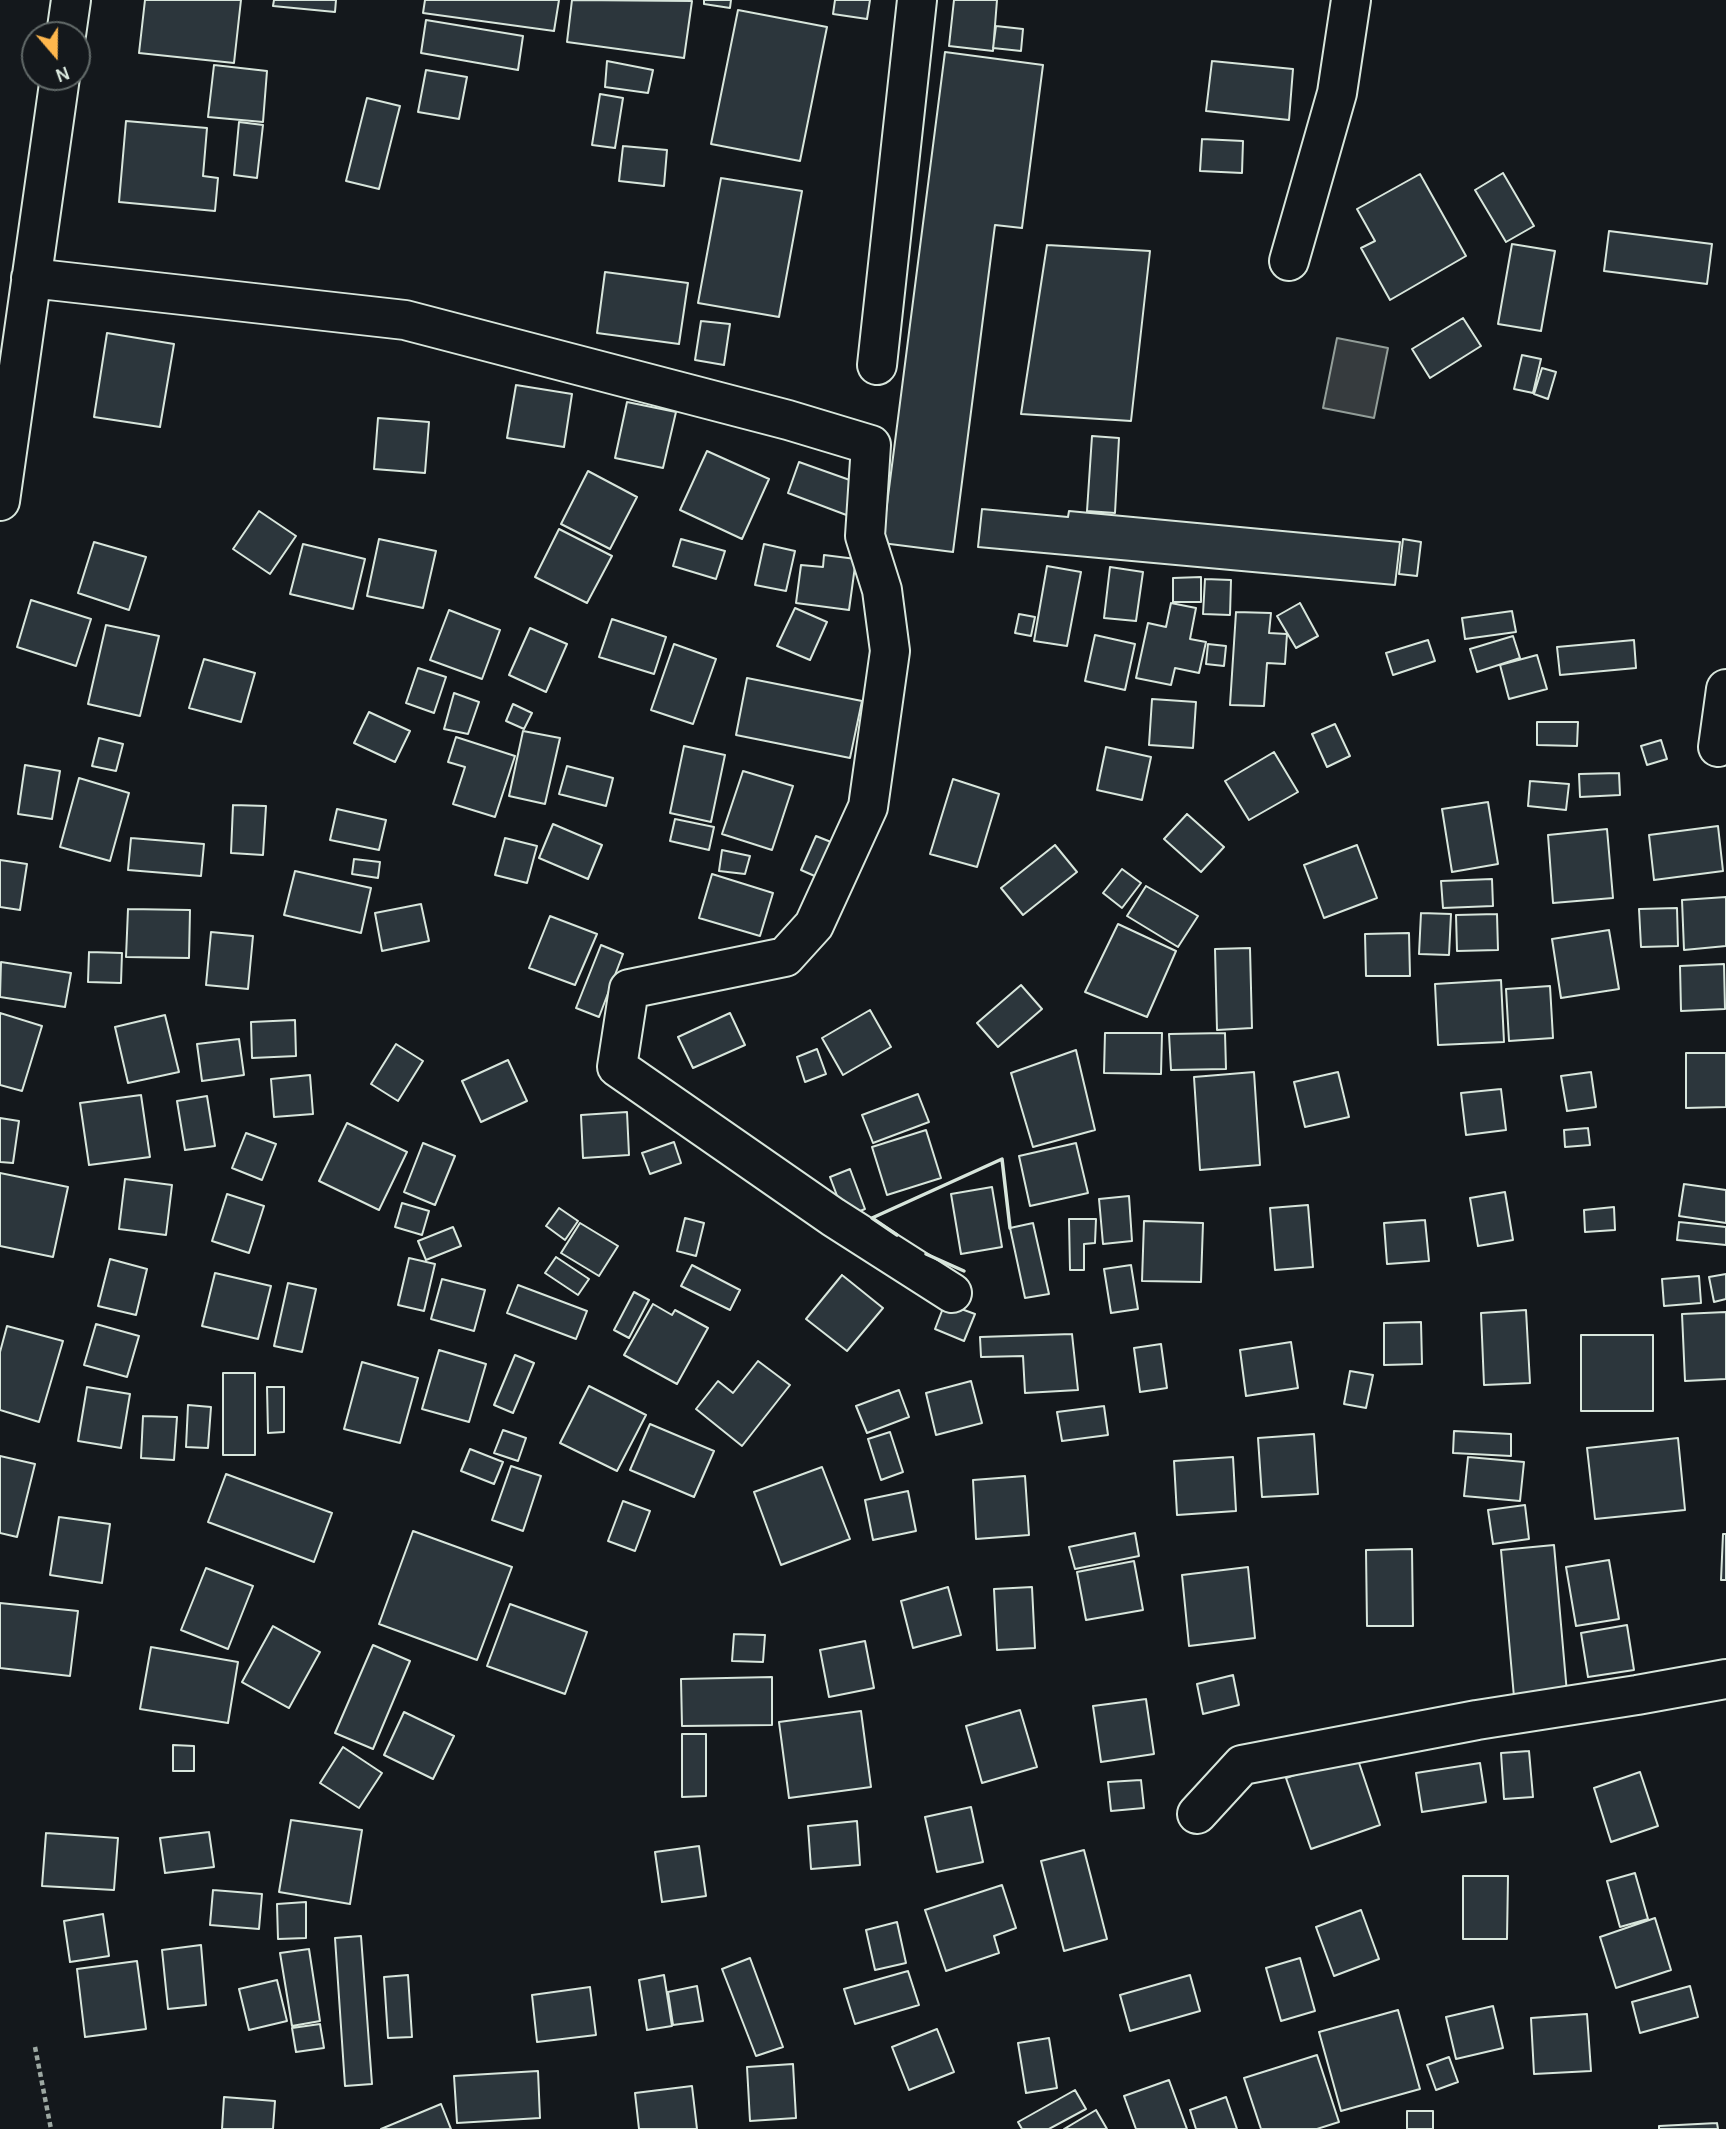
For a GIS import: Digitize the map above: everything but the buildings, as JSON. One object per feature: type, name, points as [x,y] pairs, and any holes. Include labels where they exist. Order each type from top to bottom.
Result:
[{"type":"street","points":[[68,21],[71,0]]},
{"type":"street","points":[[877,365],[917,0]]},
{"type":"street","points":[[1289,261],[1337,93],[1351,0]]},
{"type":"street","points":[[0,501],[58,91]]},
{"type":"street","points":[[32,278],[405,320],[788,419],[871,445],[865,536],[882,590],[890,650],[868,807],[814,925],[785,957],[629,989],[617,1067],[833,1217],[952,1293]]},
{"type":"street","points":[[1718,747],[1726,688]]},
{"type":"street","points":[[1197,1814],[1242,1765],[1477,1720],[1637,1696],[1726,1679]]},
{"type":"path","points":[[35,2047],[51,2129]]},
{"type":"shaded area","points":[[1337,338],[1388,348],[1374,418],[1323,408]]},
{"type":"wall","points":[[897,1235],[872,1218],[1002,1159],[1010,1228]]},
{"type":"wall","points":[[926,1254],[964,1271]]}]
